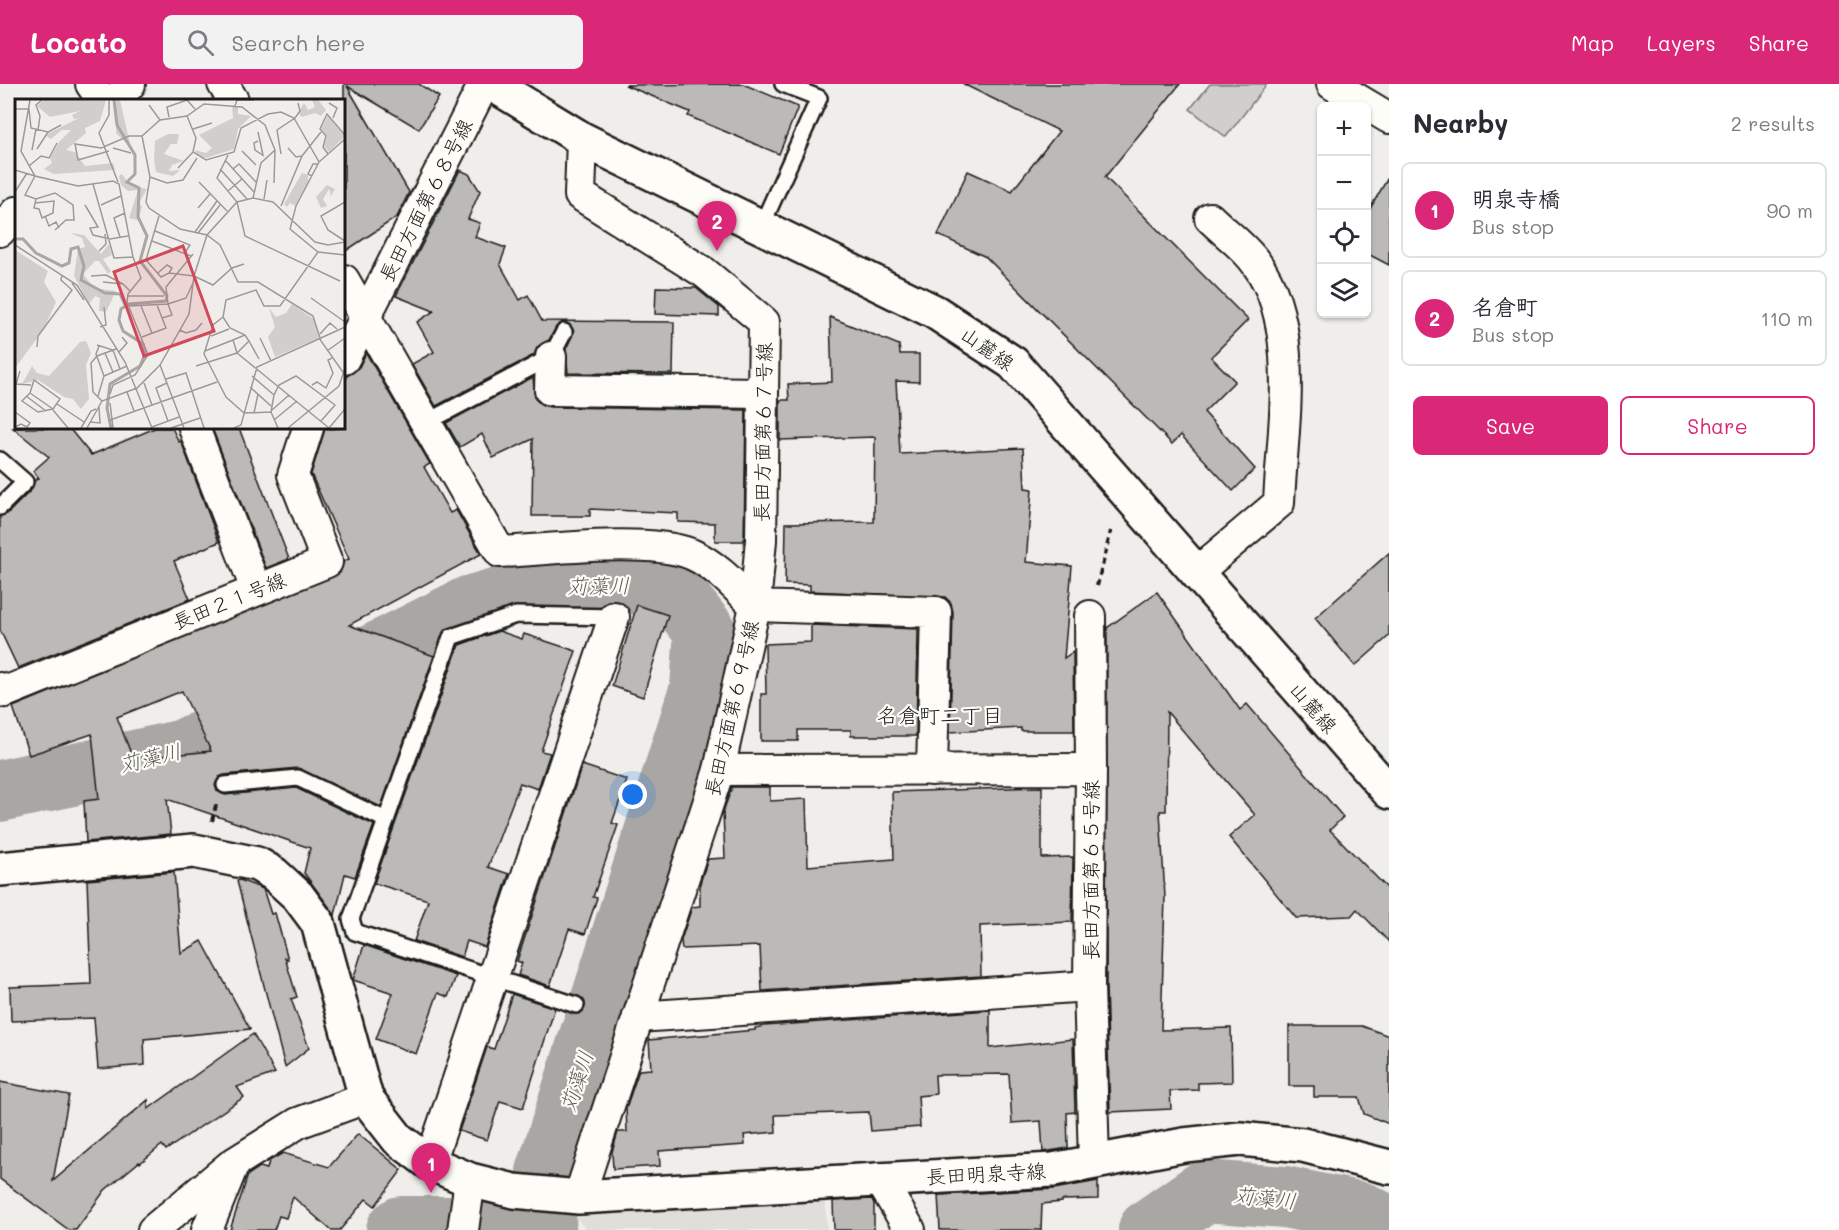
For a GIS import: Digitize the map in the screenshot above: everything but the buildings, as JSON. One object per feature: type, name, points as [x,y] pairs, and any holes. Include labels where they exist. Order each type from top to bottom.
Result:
[{"type":"street","points":[[91,84],[101,99]]},
{"type":"street","points":[[117,99],[130,84]]},
{"type":"street","points":[[223,84],[232,99]]},
{"type":"street","name":"長田方面第６８号線","points":[[366,316],[484,84]]},
{"type":"street","name":"山麓線","points":[[492,84],[582,139],[935,312],[1013,363],[1389,792]]},
{"type":"street","points":[[1332,84],[1389,118]]},
{"type":"street","name":"長田方面第６７号線","points":[[582,139],[580,195],[705,273],[764,322],[761,540],[755,606]]},
{"type":"street","points":[[0,231],[15,213]]},
{"type":"street","points":[[1196,573],[1279,503],[1286,346],[1276,297],[1255,262],[1210,218]]},
{"type":"street","name":"長田方面第６９号線","points":[[345,282],[500,552],[648,546],[692,554],[731,582],[755,606],[719,770],[579,1197]]},
{"type":"street","points":[[345,357],[366,316]]},
{"type":"street","points":[[557,345],[550,390],[762,393]]},
{"type":"street","points":[[194,429],[255,589]]},
{"type":"street","name":"長田２１号線","points":[[0,688],[5,692],[255,589],[327,562],[293,475],[305,429]]},
{"type":"street","points":[[755,606],[936,612],[932,770]]},
{"type":"street","points":[[1090,616],[1091,769]]},
{"type":"street","points":[[430,1163],[614,618]]},
{"type":"street","name":"長田方面第６５号線","points":[[719,770],[1091,769],[1089,986],[1094,1162]]},
{"type":"street","points":[[0,869],[194,851],[257,864],[298,896],[318,923],[366,1098],[298,1123],[234,1163],[153,1230]]},
{"type":"street","points":[[638,1017],[1089,986]]},
{"type":"street","name":"長田明泉寺線","points":[[366,1098],[398,1139],[430,1163],[470,1180],[514,1191],[579,1197],[879,1178],[1053,1170],[1184,1144],[1240,1139],[1303,1145],[1389,1167]]},
{"type":"street","points":[[207,1230],[234,1163]]},
{"type":"street","points":[[879,1178],[910,1230]]},
{"type":"street","points":[[464,1221],[470,1180]]},
{"type":"lane","points":[[761,227],[819,98],[783,84]]},
{"type":"lane","points":[[425,423],[557,345]]},
{"type":"lane","points":[[0,459],[25,482],[0,507]]},
{"type":"lane","points":[[576,1005],[355,932],[351,919],[451,637],[516,615],[614,618]]},
{"type":"lane","points":[[225,786],[298,778],[386,820]]},
{"type":"path","points":[[1104,557],[1111,531]]},
{"type":"shaded area","points":[[1210,84],[1267,84],[1226,137],[1190,109]]},
{"type":"shaded area","points":[[825,1199],[827,1230],[586,1230],[573,1213]]},
{"type":"waterway","name":"苅藻川","points":[[0,791],[184,750],[471,606],[538,587],[635,582],[680,600],[705,631],[701,688],[547,1172],[545,1230]]},
{"type":"waterway","name":"苅藻川","points":[[1149,1230],[1205,1191],[1285,1197],[1362,1213],[1389,1227]]},
{"type":"waterway","points":[[397,1230],[401,1227],[489,1227],[504,1230]]},
{"type":"place","name":"名倉町","points":[[717,251]]},
{"type":"place","name":"明泉寺橋","points":[[431,1193]]},
{"type":"district","name":"名倉町二丁目","points":[[940,714]]}]
